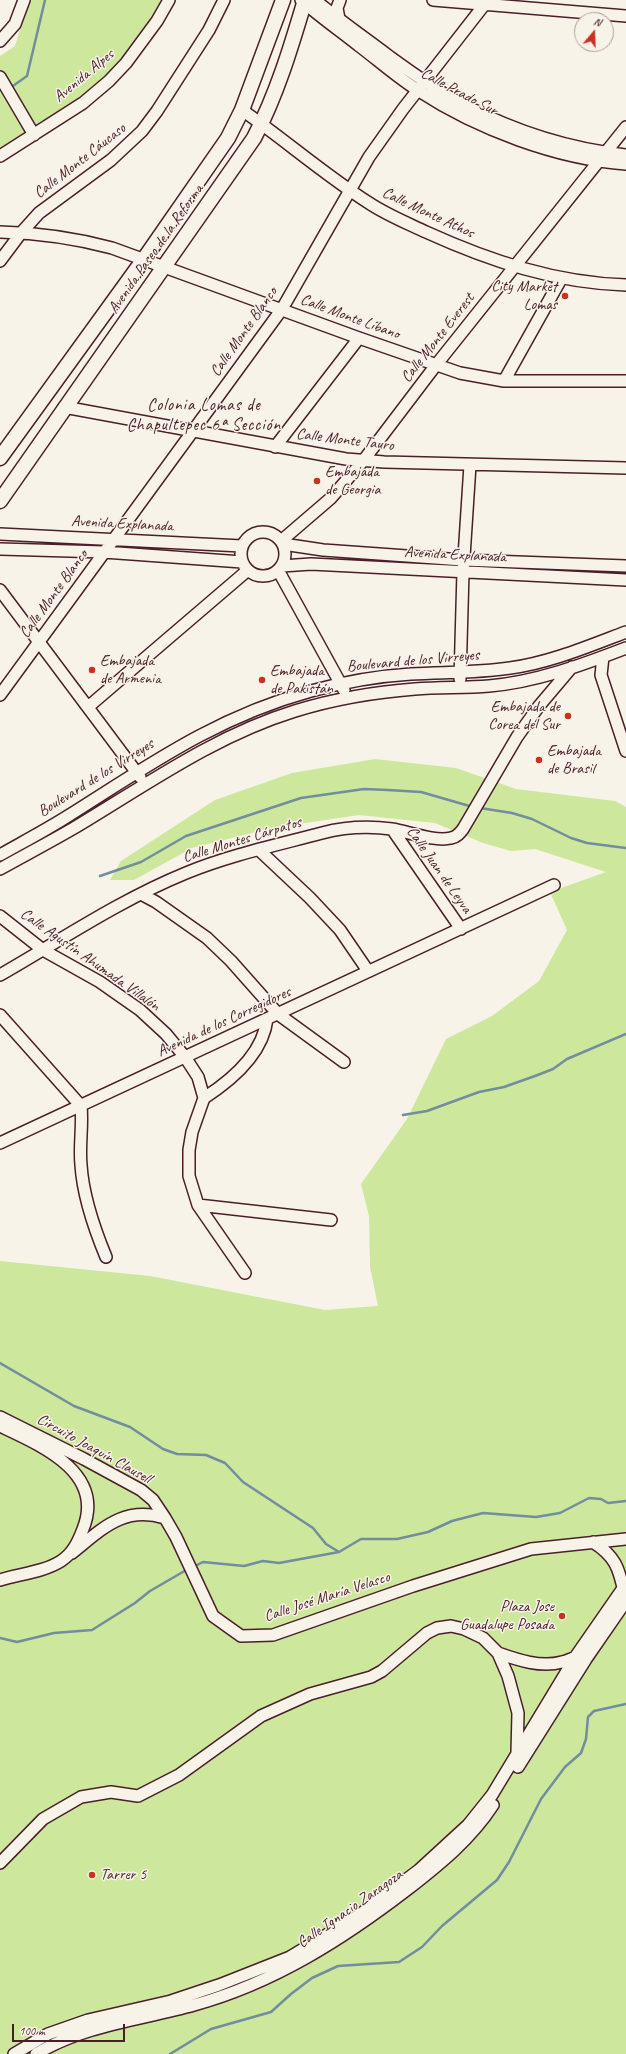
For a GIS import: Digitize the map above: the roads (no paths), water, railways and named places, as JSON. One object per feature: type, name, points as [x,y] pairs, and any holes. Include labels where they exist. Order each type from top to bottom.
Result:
[{"type":"main road","name":"Avenida Paseo de la Reforma","points":[[0,458],[144,259],[224,143],[242,110],[283,0]]},
{"type":"main road","name":"Avenida Paseo de la Reforma","points":[[0,500],[243,154],[261,124],[287,61],[306,1]]},
{"type":"street","points":[[0,41],[16,24],[24,0]]},
{"type":"street","name":"Avenida Alpes","points":[[0,156],[83,103],[109,81],[126,63],[157,21],[169,0]]},
{"type":"street","name":"Calle Monte Cáucaso","points":[[0,261],[21,233],[39,213],[111,160],[142,131],[157,111],[209,30],[224,0]]},
{"type":"street","points":[[339,19],[337,8],[340,0]]},
{"type":"street","points":[[433,0],[487,2],[626,16]]},
{"type":"street","name":"Calle Prado Sur","points":[[306,1],[339,19],[425,82],[464,105],[549,144]]},
{"type":"street","name":"Calle Prado Sur","points":[[306,1],[418,91],[468,118],[549,144],[626,164]]},
{"type":"street","name":"Calle Monte Blanco","points":[[0,695],[282,309],[373,150],[487,2]]},
{"type":"street","points":[[0,77],[34,135]]},
{"type":"street","name":"Calle Monte Athos","points":[[242,110],[350,190],[370,204],[397,219],[468,250],[514,266],[561,279],[626,285]]},
{"type":"street","name":"Calle Monte Everest","points":[[282,543],[331,498],[363,461],[436,365],[626,127]]},
{"type":"street","name":"Calle Prado Sur","points":[[602,157],[626,155]]},
{"type":"street","name":"Calle Monte Líbano","points":[[0,232],[21,233],[83,241],[144,259],[359,338],[460,373],[504,381],[626,381]]},
{"type":"street","points":[[504,381],[561,279]]},
{"type":"street","points":[[275,447],[359,338]]},
{"type":"street","name":"Calle Monte Tauro","points":[[64,407],[275,447],[363,461],[626,468]]},
{"type":"street","points":[[460,688],[463,560],[470,465]]},
{"type":"street","points":[[257,532],[270,533],[282,543],[285,554],[280,568],[267,576],[260,576],[245,566],[241,554],[242,546],[246,540],[257,532]]},
{"type":"street","name":"Avenida Explanada","points":[[0,534],[242,546]]},
{"type":"street","name":"Avenida Explanada","points":[[282,543],[310,550],[463,560],[626,566]]},
{"type":"street","name":"Avenida Explanada","points":[[0,549],[104,552],[245,566]]},
{"type":"street","name":"Avenida Explanada","points":[[280,568],[311,564],[626,580]]},
{"type":"street","points":[[88,707],[245,566]]},
{"type":"street","points":[[280,568],[348,698]]},
{"type":"street","points":[[0,590],[38,643],[145,784]]},
{"type":"street","name":"Boulevard de los Virreyes","points":[[0,855],[67,817],[171,750],[226,721],[282,699],[375,677],[460,672],[524,666],[549,659],[626,632]]},
{"type":"street","name":"Boulevard de los Virreyes","points":[[0,868],[73,828],[145,784],[234,734],[296,711],[348,698],[416,689],[460,688],[515,682],[572,667],[626,648]]},
{"type":"street","points":[[603,657],[601,675],[626,751]]},
{"type":"street","name":"Calle Montes Cárpatos","points":[[0,975],[93,918],[185,873],[221,860],[344,828],[367,827],[392,829],[445,839],[456,837],[463,829],[517,737],[539,706],[572,667]]},
{"type":"street","name":"Calle Juan de Leyva","points":[[392,829],[461,929]]},
{"type":"street","points":[[259,850],[310,898],[340,930],[368,971]]},
{"type":"street","name":"Avenida de los Corregidores","points":[[0,1143],[554,885]]},
{"type":"street","points":[[141,894],[156,902],[207,938],[231,961],[278,1014],[344,1062]]},
{"type":"street","name":"Calle Agustín Ahumada Villalón","points":[[0,916],[43,950],[100,982],[140,1010],[166,1034],[185,1058],[198,1077],[204,1098]]},
{"type":"street","points":[[0,1015],[81,1106],[81,1166],[86,1200],[106,1257]]},
{"type":"street","points":[[245,1273],[198,1205],[189,1176],[189,1150],[192,1132],[204,1098],[221,1087],[238,1072],[255,1051],[266,1031],[267,1019]]},
{"type":"street","points":[[198,1205],[331,1220]]},
{"type":"street","name":"Circuito Joaquín Clausell","points":[[0,1417],[84,1458],[142,1490],[153,1500],[165,1518]]},
{"type":"street","name":"Circuito Joaquín Clausell","points":[[0,1426],[56,1455],[77,1474],[83,1486],[88,1511],[86,1523],[72,1553]]},
{"type":"street","points":[[0,1580],[41,1569],[60,1562],[115,1521],[130,1514],[153,1514],[165,1518]]},
{"type":"street","name":"Calle José María Velasco","points":[[165,1518],[179,1543],[204,1601],[213,1616],[241,1636],[273,1635],[363,1602],[522,1552],[626,1539]]},
{"type":"street","points":[[593,1542],[612,1557],[624,1586],[626,1602]]},
{"type":"street","name":"Calle Ignacio Zaragoza","points":[[36,2054],[52,2044],[90,2030],[194,2006],[220,1997],[292,1967],[370,1919],[441,1863],[474,1831],[525,1757],[624,1586]]},
{"type":"street","name":"Calle Ignacio Zaragoza","points":[[14,2054],[48,2034],[88,2020],[206,1990],[303,1950],[358,1916],[430,1860],[468,1825],[480,1811],[581,1658],[626,1602]]},
{"type":"street","points":[[0,1863],[43,1818],[81,1797],[111,1792],[138,1796],[179,1775],[261,1716],[310,1694],[377,1674],[427,1633],[437,1628],[451,1626],[464,1628],[483,1638],[498,1653],[508,1676],[518,1713],[516,1756]]},
{"type":"street","points":[[498,1653],[527,1662],[545,1664],[562,1663],[581,1658]]},
{"type":"waterway","points":[[10,88],[27,76],[45,0]]},
{"type":"waterway","points":[[100,876],[141,862],[186,836],[301,798],[364,789],[388,790],[421,792],[473,807]]},
{"type":"waterway","points":[[480,808],[512,813],[532,819],[571,838],[587,843],[626,848]]},
{"type":"waterway","points":[[403,1115],[427,1111],[479,1092],[504,1087],[535,1076],[553,1069],[567,1059],[626,1034]]},
{"type":"waterway","points":[[0,1363],[74,1406],[130,1427],[163,1449],[177,1454],[206,1455],[225,1463],[243,1482],[313,1528],[326,1544],[339,1552]]},
{"type":"waterway","points":[[193,1567],[203,1562],[244,1566],[263,1561],[279,1563],[339,1552],[361,1539],[397,1539],[428,1532],[452,1521],[483,1513],[536,1517],[560,1513],[589,1498],[601,1499],[608,1503],[626,1501]]},
{"type":"waterway","points":[[0,1638],[17,1642],[54,1633],[92,1630],[135,1603],[150,1591],[188,1569]]},
{"type":"waterway","points":[[170,2054],[211,2029],[271,2012],[312,1978],[338,1966],[399,1962],[422,1947],[442,1926],[497,1880],[509,1862],[541,1799],[565,1767],[581,1753],[586,1739],[588,1717],[594,1711],[626,1704]]},
{"type":"place","name":"City Market Lomas","points":[[565,296]]},
{"type":"place","name":"Embajada de Georgia","points":[[317,481]]},
{"type":"place","name":"Embajada de Armenia","points":[[92,670]]},
{"type":"place","name":"Embajada de Pakistán","points":[[262,680]]},
{"type":"place","name":"Embajada de Corea del Sur","points":[[568,716]]},
{"type":"place","name":"Embajada de Brasil","points":[[539,760]]},
{"type":"place","name":"Plaza Jose Guadalupe Posada","points":[[562,1616]]},
{"type":"place","name":"Tarrer 5","points":[[92,1875]]},
{"type":"district","name":"Colonia Lomas de Chapultepec 6ª Sección","points":[[204,416]]}]
